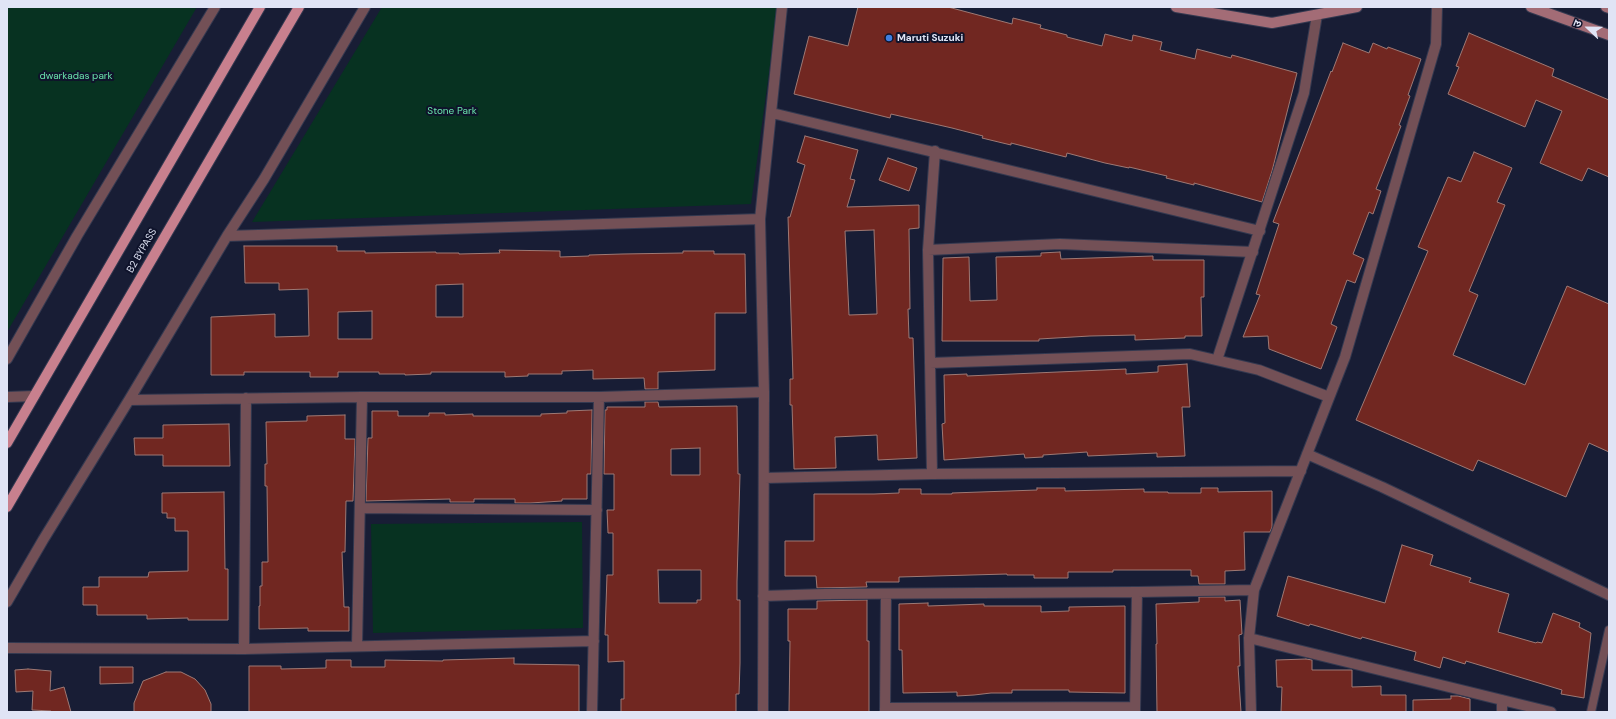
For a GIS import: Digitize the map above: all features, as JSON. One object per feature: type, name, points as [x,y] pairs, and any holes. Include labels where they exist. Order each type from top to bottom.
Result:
[{"type":"main road","points":[[7,443],[260,7]]},
{"type":"main road","name":"B2 BYPASS","points":[[7,507],[299,7]]},
{"type":"street","points":[[7,359],[77,236],[215,7]]},
{"type":"street","points":[[7,602],[227,236],[264,179],[365,7]]},
{"type":"street","points":[[763,712],[764,392],[760,219],[782,7]]},
{"type":"street","points":[[1176,7],[1272,23],[1357,7]]},
{"type":"street","points":[[1251,712],[1249,638],[1254,590],[1345,357],[1436,44],[1437,7]]},
{"type":"street","points":[[1531,7],[1609,35]]},
{"type":"street","points":[[1217,360],[1304,93],[1317,15]]},
{"type":"street","points":[[772,113],[935,151],[1260,231]]},
{"type":"street","points":[[932,474],[928,250],[935,151]]},
{"type":"street","points":[[227,236],[760,219]]},
{"type":"street","points":[[928,250],[1060,244],[1253,252]]},
{"type":"street","points":[[930,363],[1190,354],[1259,370],[1329,397]]},
{"type":"street","points":[[129,400],[362,397],[599,397],[764,392]]},
{"type":"street","points":[[7,397],[34,396]]},
{"type":"street","points":[[358,646],[362,397]]},
{"type":"street","points":[[592,712],[599,397]]},
{"type":"street","points":[[244,649],[246,398]]},
{"type":"street","points":[[1307,454],[1382,487],[1609,595]]},
{"type":"street","points":[[764,478],[932,474],[1301,471]]},
{"type":"street","points":[[360,508],[597,510]]},
{"type":"street","points":[[764,596],[825,594],[1254,590]]},
{"type":"street","points":[[886,594],[885,710],[1135,709],[1137,592]]},
{"type":"street","points":[[1249,638],[1551,712]]},
{"type":"street","points":[[7,648],[244,649],[594,641]]},
{"type":"street","points":[[1502,700],[1502,712]]},
{"type":"lane","points":[[1592,712],[1609,630]]},
{"type":"green space","name":"dwarkadas park","points":[[7,7],[197,7],[7,332]]},
{"type":"green space","name":"Stone Park","points":[[382,7],[778,7],[751,204],[252,222]]},
{"type":"green space","points":[[582,522],[583,628],[373,633],[371,524]]},
{"type":"building","points":[[858,7],[948,7],[1012,24],[1013,18],[1041,25],[1040,28],[1102,46],[1105,34],[1132,41],[1133,35],[1162,42],[1160,50],[1195,59],[1197,49],[1231,58],[1232,55],[1297,73],[1272,171],[1262,202],[1194,183],[1194,185],[1166,178],[1167,176],[1129,167],[1105,163],[1067,153],[1066,157],[1011,143],[1011,145],[982,138],[983,136],[952,128],[891,114],[890,118],[794,94],[809,36],[848,46]]},
{"type":"building","points":[[1469,33],[1554,69],[1552,76],[1609,100],[1609,177],[1588,168],[1582,181],[1540,163],[1562,111],[1536,100],[1525,127],[1448,94],[1459,67],[1456,66]]},
{"type":"building","points":[[1343,43],[1369,53],[1373,43],[1387,49],[1388,47],[1421,59],[1408,95],[1410,96],[1399,125],[1401,126],[1376,189],[1381,191],[1373,214],[1369,212],[1353,254],[1364,259],[1355,283],[1347,280],[1331,324],[1337,327],[1321,369],[1269,349],[1268,336],[1243,337],[1260,295],[1256,294],[1279,224],[1273,222]]},
{"type":"building","points":[[805,136],[858,150],[850,179],[855,180],[847,207],[919,205],[919,228],[909,229],[910,309],[908,309],[909,338],[913,338],[917,458],[878,460],[877,435],[835,437],[836,468],[794,469],[792,405],[790,405],[790,379],[793,379],[788,217],[790,217],[805,165],[797,162]],"holes":[[[874,230],[877,314],[849,315],[845,231]]]},
{"type":"building","points":[[1474,152],[1512,168],[1497,202],[1505,205],[1469,291],[1478,295],[1453,355],[1525,385],[1567,286],[1609,304],[1609,452],[1589,443],[1566,497],[1478,460],[1473,471],[1356,420],[1428,251],[1418,247],[1448,177],[1461,182]]},
{"type":"building","points":[[888,158],[917,168],[909,191],[879,180]]},
{"type":"building","points":[[244,246],[337,246],[337,251],[365,251],[365,253],[436,252],[459,254],[500,253],[499,250],[560,251],[560,257],[683,253],[683,251],[714,251],[714,254],[745,254],[746,313],[715,313],[715,370],[658,372],[658,389],[645,389],[644,378],[593,379],[593,370],[562,371],[562,374],[528,374],[528,376],[505,377],[505,372],[431,372],[431,374],[405,375],[379,374],[379,372],[338,372],[338,377],[310,377],[310,372],[244,372],[244,375],[211,375],[211,317],[275,314],[275,337],[309,336],[308,289],[279,290],[279,283],[245,283]],"holes":[[[463,284],[463,317],[436,317],[436,285]],[[372,311],[372,339],[338,339],[338,312]]]},
{"type":"building","points":[[1060,252],[1061,259],[1153,256],[1153,260],[1204,260],[1204,297],[1201,297],[1202,336],[1135,340],[1135,335],[1039,339],[1039,341],[942,341],[943,258],[969,257],[970,301],[997,300],[996,257],[1041,256],[1041,253]]},
{"type":"building","points":[[1187,364],[1190,407],[1182,407],[1185,456],[1157,457],[1157,453],[1088,456],[1087,452],[1043,455],[1043,457],[1025,458],[1024,454],[944,460],[942,424],[945,423],[944,375],[967,374],[967,376],[1126,369],[1126,374],[1158,372],[1158,366]]},
{"type":"building","points":[[645,402],[658,402],[659,407],[737,406],[738,474],[740,474],[737,600],[740,600],[740,663],[739,694],[736,694],[736,712],[621,712],[621,699],[624,699],[624,661],[608,662],[608,635],[605,635],[607,575],[613,575],[613,533],[608,533],[607,510],[614,510],[614,474],[604,474],[605,410],[607,410],[607,407],[645,407]],"holes":[[[700,448],[700,475],[671,475],[671,449]],[[658,570],[701,570],[701,600],[697,600],[697,603],[659,603]]]},
{"type":"building","points":[[592,410],[591,474],[587,474],[587,499],[562,499],[562,501],[530,503],[515,503],[515,499],[474,499],[474,502],[450,502],[450,499],[366,501],[368,438],[372,438],[372,411],[398,411],[398,416],[429,416],[429,413],[445,413],[445,415],[473,414],[473,416],[541,416],[541,414]]},
{"type":"building","points":[[345,415],[345,439],[355,439],[353,501],[346,501],[345,552],[342,552],[344,607],[349,607],[349,631],[308,631],[308,628],[259,629],[262,562],[268,562],[267,486],[265,486],[265,464],[267,464],[266,422],[307,421],[307,416]]},
{"type":"building","points":[[229,424],[230,466],[163,466],[163,455],[135,455],[134,438],[163,438],[163,425]]},
{"type":"building","points":[[1037,488],[1065,488],[1065,491],[1144,489],[1144,492],[1168,493],[1201,493],[1201,488],[1218,488],[1218,492],[1272,491],[1272,527],[1270,532],[1244,532],[1245,570],[1225,571],[1225,584],[1199,584],[1198,576],[1191,576],[1191,570],[1113,570],[1113,572],[1068,572],[1068,578],[1034,578],[1034,575],[1007,574],[899,577],[899,582],[866,582],[867,587],[817,588],[816,576],[785,576],[785,541],[814,541],[814,494],[899,493],[899,489],[921,489],[921,494],[952,494],[1037,490]]},
{"type":"building","points":[[224,492],[225,569],[228,569],[228,620],[188,620],[188,618],[147,619],[147,615],[97,615],[97,605],[83,605],[83,587],[99,587],[99,577],[148,577],[149,572],[188,571],[188,531],[175,531],[175,518],[167,518],[167,513],[162,513],[162,493]]},
{"type":"building","points":[[1402,545],[1433,555],[1430,565],[1471,578],[1469,582],[1509,594],[1498,632],[1536,643],[1542,643],[1553,613],[1580,623],[1579,627],[1591,633],[1584,698],[1561,694],[1562,690],[1466,661],[1465,664],[1443,657],[1440,668],[1414,660],[1416,652],[1362,637],[1361,639],[1310,624],[1309,626],[1277,616],[1288,576],[1385,603]]},
{"type":"building","points":[[1199,597],[1225,597],[1225,601],[1240,600],[1242,634],[1239,635],[1240,666],[1238,666],[1241,712],[1157,712],[1156,604],[1199,602]]},
{"type":"building","points":[[867,600],[867,641],[869,641],[869,712],[789,712],[790,641],[788,641],[788,609],[817,609],[817,601]]},
{"type":"building","points":[[928,603],[928,606],[984,604],[984,606],[1041,606],[1041,612],[1069,611],[1069,607],[1125,606],[1125,693],[1069,692],[1069,690],[1012,690],[1012,693],[957,696],[957,692],[903,693],[902,650],[899,650],[899,604]]},
{"type":"building","points":[[514,658],[514,664],[579,665],[579,712],[249,712],[249,666],[281,666],[281,669],[326,668],[326,660],[351,660],[351,667],[385,667],[385,660],[443,661]]},
{"type":"building","points":[[1276,660],[1312,660],[1312,670],[1352,670],[1352,687],[1381,686],[1381,695],[1406,695],[1406,712],[1281,712],[1282,687],[1277,687]]},
{"type":"building","points":[[100,667],[133,667],[133,683],[100,684]]},
{"type":"building","points":[[28,669],[51,671],[50,691],[64,687],[71,712],[32,710],[33,691],[16,692],[15,670]]},
{"type":"building","points":[[166,672],[181,672],[195,679],[205,690],[211,704],[211,712],[134,712],[134,703],[143,681]]},
{"type":"building","points":[[1451,696],[1470,699],[1470,712],[1413,712],[1413,700],[1451,699]]},
{"type":"place","name":"Maruti Suzuki","points":[[889,38]]}]
